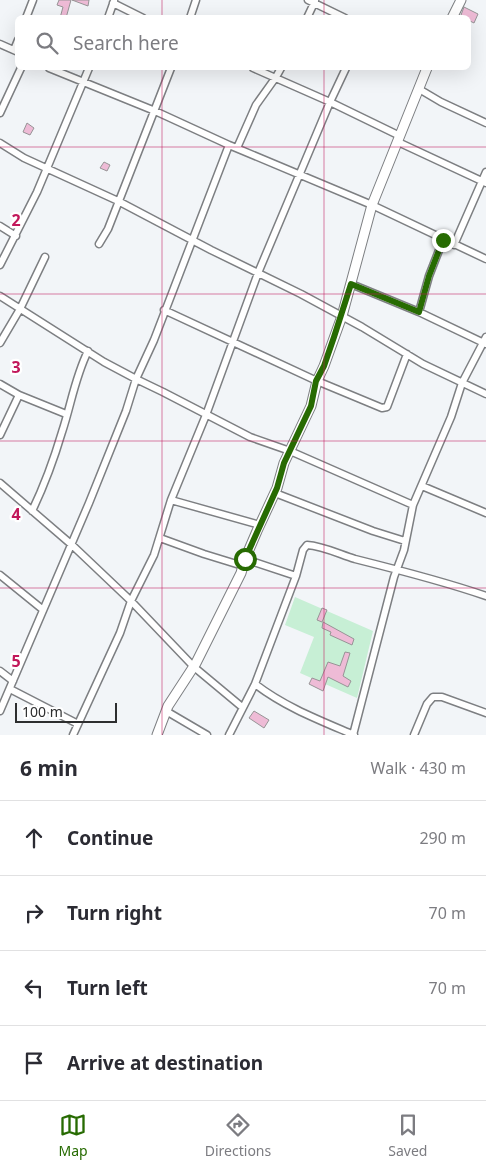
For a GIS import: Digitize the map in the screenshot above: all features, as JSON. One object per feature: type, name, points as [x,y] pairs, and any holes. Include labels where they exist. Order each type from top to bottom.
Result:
[{"type":"main road","points":[[454,15],[461,0]]},
{"type":"main road","points":[[157,735],[166,711],[194,667],[241,573],[244,562],[275,493],[284,463],[311,406],[316,381],[324,366],[342,316],[372,205],[426,70]]},
{"type":"street","points":[[27,15],[33,0]]},
{"type":"street","points":[[191,15],[196,0]]},
{"type":"street","points":[[308,15],[313,1],[339,15]]},
{"type":"street","points":[[109,15],[114,2],[138,15]]},
{"type":"street","points":[[0,44],[15,51]]},
{"type":"street","points":[[0,113],[20,70]]},
{"type":"street","points":[[54,70],[372,205],[486,259]]},
{"type":"street","points":[[0,264],[16,236],[48,168],[88,70]]},
{"type":"street","points":[[99,244],[108,229],[170,70]]},
{"type":"street","points":[[258,70],[330,102],[484,183]]},
{"type":"street","points":[[237,148],[256,104],[280,70]]},
{"type":"street","points":[[73,735],[120,633],[131,601],[154,555],[172,500],[206,415],[258,273],[345,70]]},
{"type":"street","points":[[419,89],[441,102],[486,123]]},
{"type":"street","points":[[0,143],[24,158],[118,202],[342,316],[423,364],[486,394]]},
{"type":"street","points":[[0,711],[42,609],[72,545],[126,411],[136,380],[154,340],[229,144]]},
{"type":"street","points":[[454,245],[484,183],[486,172]]},
{"type":"street","points":[[0,226],[16,236]]},
{"type":"street","points":[[419,312],[429,276],[443,240]]},
{"type":"street","points":[[0,343],[20,309],[45,257]]},
{"type":"street","points":[[255,684],[294,708],[344,733],[353,735],[405,541],[412,505],[422,486],[462,383],[485,341],[351,284]]},
{"type":"street","points":[[0,296],[136,380],[250,437],[290,452],[412,505]]},
{"type":"street","points":[[164,310],[316,381],[382,408],[387,406],[407,354]]},
{"type":"street","points":[[32,511],[45,485],[81,366],[88,351]]},
{"type":"street","points":[[0,384],[19,395],[66,414]]},
{"type":"street","points":[[0,435],[19,395]]},
{"type":"street","points":[[0,483],[72,545],[131,601],[194,667],[242,707]]},
{"type":"street","points":[[422,486],[486,513]]},
{"type":"street","points":[[275,493],[373,532],[405,541]]},
{"type":"street","points":[[172,500],[260,525]]},
{"type":"street","points":[[160,538],[204,554],[244,562],[296,576]]},
{"type":"street","points":[[228,735],[255,684],[296,576],[303,550],[307,545],[437,580],[486,596]]},
{"type":"street","points":[[0,575],[42,609]]},
{"type":"street","points":[[0,671],[12,681]]},
{"type":"street","points":[[10,689],[78,724]]},
{"type":"street","points":[[414,735],[427,704],[433,697],[442,697],[486,713]]},
{"type":"street","points":[[166,711],[207,735]]},
{"type":"green space","points":[[295,597],[373,631],[357,698],[300,673],[314,637],[285,625]]},
{"type":"building","points":[[59,0],[71,0],[67,15],[61,15],[63,7],[57,5]]},
{"type":"building","points":[[72,0],[89,0],[88,6]]},
{"type":"building","points":[[464,7],[478,14],[474,23],[471,22],[471,15],[461,15]]},
{"type":"building","points":[[27,123],[34,128],[30,135],[23,132]]},
{"type":"building","points":[[104,162],[110,165],[107,171],[100,168]]},
{"type":"building","points":[[322,608],[327,610],[322,622],[317,620]]},
{"type":"building","points":[[323,622],[354,639],[352,645],[330,635],[331,632],[322,628]]},
{"type":"building","points":[[345,652],[350,653],[343,676],[351,681],[348,687],[328,677],[323,691],[309,684],[312,678],[320,681],[328,662],[340,666]]},
{"type":"building","points":[[254,711],[269,720],[264,728],[249,718]]},
{"type":"route","points":[[245,559],[277,488],[284,463],[311,406],[316,381],[324,366],[351,284],[419,312],[429,276],[443,240]]}]
